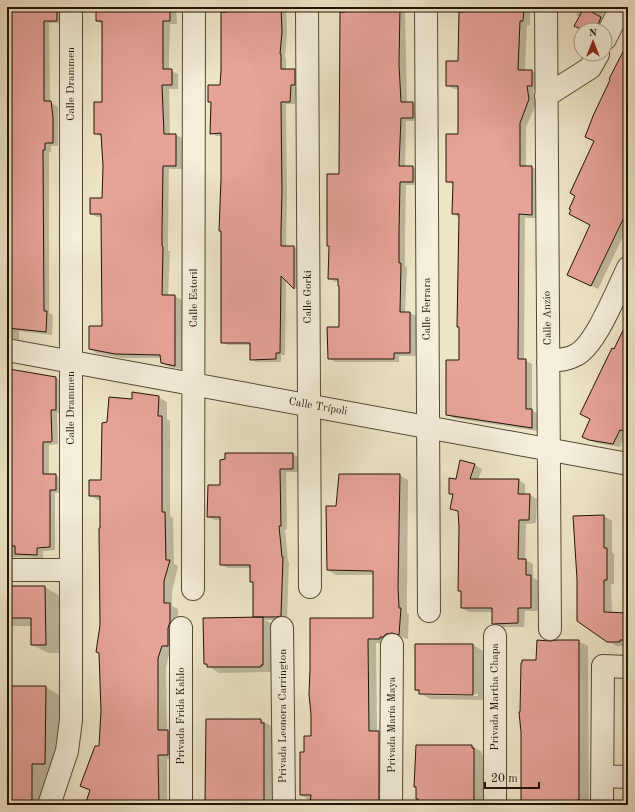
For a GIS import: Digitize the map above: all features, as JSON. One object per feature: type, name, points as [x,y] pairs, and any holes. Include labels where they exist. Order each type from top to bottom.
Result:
[{"type":"street","name":"Calle Drammen","points":[[49,805],[67,751],[70,720],[71,7]]},
{"type":"street","name":"Calle Estoril","points":[[193,589],[194,7]]},
{"type":"street","name":"Calle Gorki","points":[[307,7],[310,587]]},
{"type":"street","name":"Calle Ferrara","points":[[426,7],[429,611]]},
{"type":"street","name":"Calle Anzio","points":[[546,7],[550,629]]},
{"type":"street","points":[[613,23],[621,7]]},
{"type":"street","points":[[546,96],[590,68],[593,62]]},
{"type":"street","points":[[548,361],[565,360],[577,355],[588,344],[600,326],[628,268]]},
{"type":"street","name":"Calle Trípoli","points":[[7,350],[628,464]]},
{"type":"street","points":[[7,570],[71,570]]},
{"type":"street","name":"Privada Frida Kahlo","points":[[181,628],[181,805]]},
{"type":"street","name":"Privada Leonora Carrington","points":[[282,628],[284,805]]},
{"type":"street","name":"Privada Martha Chapa","points":[[495,636],[495,805]]},
{"type":"street","name":"Privada María Maya","points":[[391,805],[392,645]]},
{"type":"street","points":[[602,805],[603,666],[628,667]]},
{"type":"street","points":[[602,776],[628,777]]},
{"type":"building","points":[[7,7],[57,7],[57,21],[44,21],[44,101],[51,101],[53,117],[53,143],[45,143],[45,150],[43,150],[44,311],[47,311],[46,332],[7,328]]},
{"type":"building","points":[[96,7],[170,7],[170,21],[163,21],[163,69],[172,69],[172,85],[162,85],[164,134],[176,134],[176,166],[163,166],[162,295],[175,295],[175,366],[161,363],[160,355],[115,354],[89,349],[89,326],[102,326],[101,214],[90,214],[90,198],[102,198],[103,166],[101,134],[94,134],[94,102],[102,102],[102,21],[96,21]]},
{"type":"building","points":[[227,7],[281,7],[281,69],[295,69],[295,85],[291,85],[290,102],[281,102],[281,246],[294,246],[294,289],[281,276],[280,353],[276,353],[276,359],[250,360],[250,343],[221,343],[221,231],[219,231],[221,133],[210,134],[211,102],[208,102],[208,85],[220,85],[221,12],[227,12]]},
{"type":"building","points":[[345,7],[400,7],[399,64],[401,102],[413,102],[413,118],[401,118],[399,166],[413,166],[413,182],[400,182],[399,231],[399,263],[401,263],[400,312],[410,312],[410,353],[394,353],[394,359],[328,359],[327,327],[339,327],[339,286],[338,279],[328,279],[329,246],[327,246],[327,174],[339,174],[340,12],[345,12]]},
{"type":"building","points":[[464,7],[524,7],[523,21],[520,21],[518,70],[532,70],[532,86],[527,86],[529,99],[520,123],[520,166],[532,166],[532,215],[519,214],[518,359],[526,359],[526,409],[532,409],[532,428],[446,415],[446,360],[459,360],[459,327],[457,327],[459,214],[452,214],[453,182],[446,182],[446,134],[458,134],[458,86],[446,86],[446,61],[458,61],[459,12],[464,12]]},
{"type":"building","points":[[584,8],[601,17],[599,22],[576,22]]},
{"type":"building","points":[[628,42],[628,135],[624,143],[628,145],[628,209],[591,286],[567,275],[590,225],[569,214],[571,210],[569,209],[575,196],[570,193],[594,141],[585,137],[593,116],[610,80],[609,79]]},
{"type":"building","points":[[628,320],[628,431],[620,430],[613,444],[589,440],[582,437],[590,419],[580,414],[612,348],[614,349]]},
{"type":"building","points":[[9,369],[56,377],[56,410],[51,410],[52,441],[43,442],[43,474],[56,474],[56,490],[50,490],[50,547],[37,548],[37,555],[15,554],[15,546],[7,546],[7,373]]},
{"type":"building","points":[[132,392],[159,396],[158,416],[162,416],[162,512],[165,512],[166,560],[170,560],[164,581],[164,603],[170,603],[170,622],[168,628],[168,646],[162,646],[158,658],[158,730],[168,730],[168,755],[158,755],[159,805],[85,805],[90,790],[80,786],[95,746],[99,746],[101,711],[99,653],[96,652],[100,625],[100,496],[89,496],[89,480],[101,480],[102,423],[107,422],[109,397],[132,399]]},
{"type":"building","points":[[225,453],[293,453],[293,469],[280,469],[281,526],[279,526],[283,557],[281,616],[253,617],[253,582],[250,582],[250,565],[220,565],[220,517],[207,517],[208,485],[220,485],[220,460],[225,459]]},
{"type":"building","points":[[460,460],[475,464],[470,479],[519,479],[518,494],[530,494],[529,520],[519,520],[518,559],[526,559],[526,575],[531,575],[531,608],[518,608],[518,623],[492,624],[492,608],[461,608],[461,591],[458,591],[458,511],[450,509],[453,494],[449,494],[449,478],[456,479]]},
{"type":"building","points":[[339,474],[400,474],[398,587],[399,608],[401,608],[399,635],[392,633],[380,637],[380,639],[368,639],[369,731],[379,731],[379,805],[310,805],[311,795],[300,795],[300,752],[304,752],[304,736],[311,736],[309,694],[310,618],[373,618],[373,571],[327,570],[326,506],[336,506]]},
{"type":"building","points":[[604,515],[604,548],[607,548],[607,580],[604,580],[604,612],[628,613],[628,640],[620,640],[620,642],[607,642],[577,621],[577,579],[573,516]]},
{"type":"building","points":[[7,586],[45,586],[46,645],[31,645],[31,618],[7,618]]},
{"type":"building","points":[[263,617],[263,665],[261,665],[261,667],[207,667],[207,664],[204,664],[203,618]]},
{"type":"building","points":[[537,640],[579,640],[579,800],[577,800],[576,805],[521,805],[521,732],[519,712],[521,663],[522,660],[536,660]]},
{"type":"building","points":[[415,644],[473,644],[473,695],[419,694],[419,690],[415,690]]},
{"type":"building","points":[[7,686],[46,686],[45,764],[32,764],[32,805],[7,805]]},
{"type":"building","points":[[206,719],[261,719],[261,723],[264,723],[264,803],[261,803],[261,805],[205,805]]},
{"type":"building","points":[[416,745],[472,745],[472,748],[474,748],[474,805],[418,805],[418,799],[416,799],[416,787],[414,787]]}]
